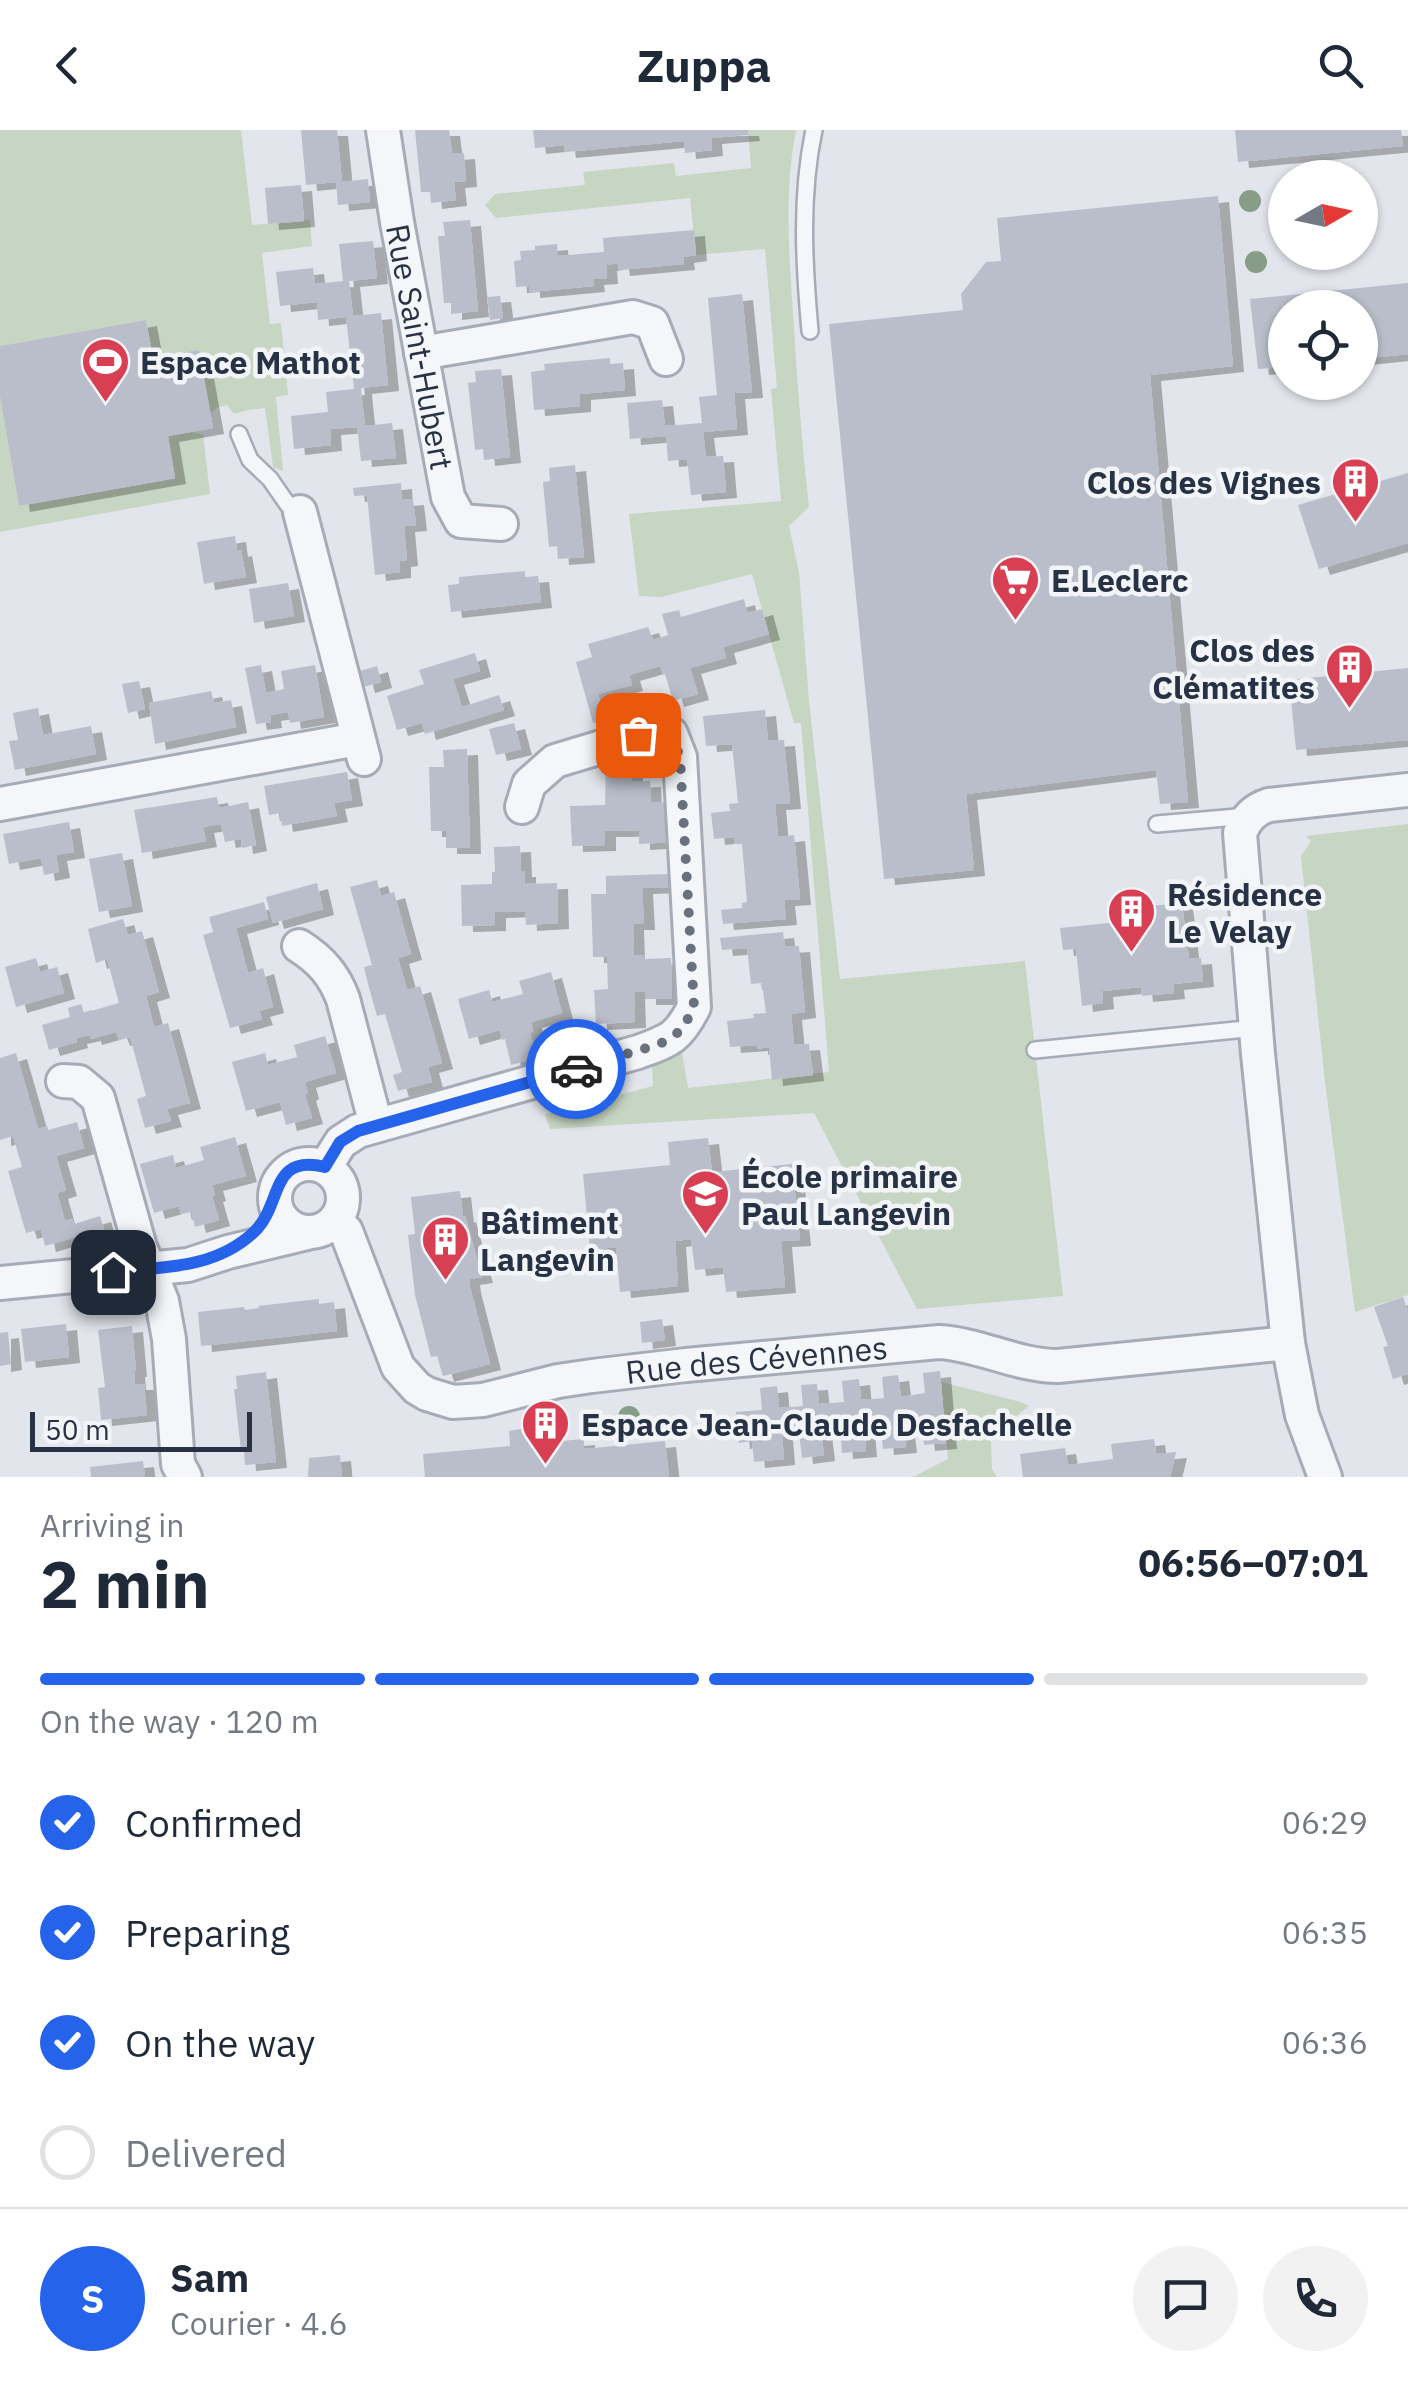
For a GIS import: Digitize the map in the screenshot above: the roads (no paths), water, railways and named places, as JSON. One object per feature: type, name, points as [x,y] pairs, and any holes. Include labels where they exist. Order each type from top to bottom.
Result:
[{"type":"street","name":"Rue Saint-Hubert","points":[[383,130],[448,497],[461,520],[501,524]]},
{"type":"street","points":[[421,353],[634,317],[652,323],[666,359]]},
{"type":"street","points":[[0,804],[361,749],[300,512]]},
{"type":"street","points":[[325,1167],[340,1142],[358,1131],[660,1044],[682,1030],[694,1007],[680,757],[671,734],[658,730],[555,761],[530,784],[522,807]]},
{"type":"street","points":[[1325,1477],[1302,1415],[1288,1343],[1239,841],[1249,816],[1268,805],[1408,790]]},
{"type":"street","points":[[299,946],[326,966],[338,984],[376,1126]]},
{"type":"street","points":[[62,1081],[79,1082],[98,1098],[140,1247],[162,1301],[169,1338],[178,1464],[185,1477]]},
{"type":"street","points":[[0,1283],[188,1265],[320,1228],[342,1208],[344,1192],[337,1178],[325,1167],[310,1163],[296,1166],[276,1188],[274,1202],[257,1230],[228,1252]]},
{"type":"street","points":[[274,1202],[288,1226],[320,1228]]},
{"type":"street","name":"Rue des Cévennes","points":[[320,1228],[346,1231],[398,1367],[417,1388],[453,1402],[484,1400],[592,1376],[939,1342],[1046,1366],[1288,1343]]},
{"type":"lane","points":[[810,331],[804,238],[814,130]]},
{"type":"lane","points":[[238,434],[250,460],[288,505],[300,512]]},
{"type":"lane","points":[[1158,824],[1249,816]]},
{"type":"lane","points":[[1036,1050],[1256,1028]]},
{"type":"place","name":"Espace Mathot","points":[[105,404]]},
{"type":"place","name":"Clos des Vignes","points":[[1356,524]]},
{"type":"place","name":"E.Leclerc","points":[[1016,622]]},
{"type":"place","name":"Clos des Clématites","points":[[1350,710]]},
{"type":"place","name":"Résidence Le Velay","points":[[1132,954]]},
{"type":"place","name":"École primaire Paul Langevin","points":[[706,1236]]},
{"type":"place","name":"Bâtiment Langevin","points":[[445,1282]]},
{"type":"place","name":"Espace Jean-Claude Desfachelle","points":[[546,1466]]}]
